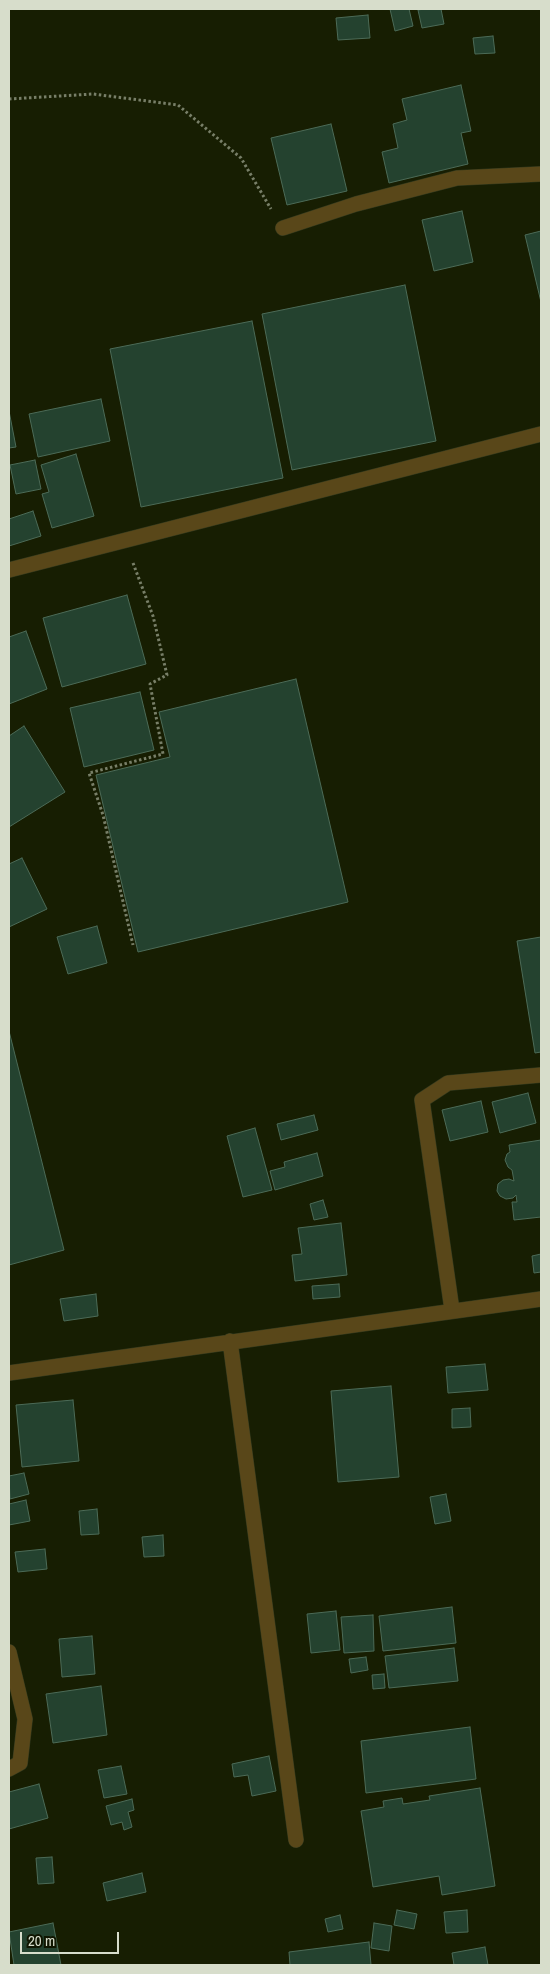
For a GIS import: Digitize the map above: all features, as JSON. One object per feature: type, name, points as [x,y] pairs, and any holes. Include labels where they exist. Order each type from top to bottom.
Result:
[{"type":"street","points":[[283,228],[356,204],[457,178],[541,174]]},
{"type":"street","points":[[9,570],[541,434]]},
{"type":"street","points":[[452,1310],[422,1100],[448,1083],[541,1075]]},
{"type":"street","points":[[9,1373],[541,1299]]},
{"type":"street","points":[[230,1341],[296,1840]]},
{"type":"street","points":[[9,1652],[24,1719],[20,1763],[9,1769]]},
{"type":"path","points":[[9,99],[93,94],[178,105],[241,158],[283,228]]},
{"type":"path","points":[[125,541],[153,616],[167,675],[150,684],[163,754],[89,772],[103,815],[133,945]]},
{"type":"building","points":[[390,9],[409,9],[413,26],[395,31]]},
{"type":"building","points":[[441,9],[444,24],[422,28],[418,10]]},
{"type":"building","points":[[368,15],[370,38],[338,40],[336,18]]},
{"type":"building","points":[[493,36],[495,53],[475,54],[473,38]]},
{"type":"building","points":[[461,85],[471,131],[461,133],[468,164],[389,183],[382,152],[398,148],[393,124],[407,120],[402,99]]},
{"type":"building","points":[[331,124],[347,191],[287,205],[271,138]]},
{"type":"building","points":[[462,211],[473,262],[434,271],[422,220]]},
{"type":"building","points":[[541,231],[541,302],[525,235]]},
{"type":"building","points":[[405,285],[436,441],[292,470],[262,314]]},
{"type":"building","points":[[252,321],[283,478],[141,507],[110,349]]},
{"type":"building","points":[[101,399],[110,441],[38,457],[29,414]]},
{"type":"building","points":[[9,411],[16,447],[9,448]]},
{"type":"building","points":[[76,454],[94,516],[52,528],[42,494],[49,492],[41,465]]},
{"type":"building","points":[[35,460],[41,489],[16,494],[10,465]]},
{"type":"building","points":[[33,511],[41,536],[9,546],[9,519]]},
{"type":"building","points":[[127,595],[146,664],[62,687],[43,618]]},
{"type":"building","points":[[26,631],[47,689],[9,704],[9,637]]},
{"type":"building","points":[[296,679],[348,902],[138,952],[96,775],[170,757],[159,712]]},
{"type":"building","points":[[140,692],[154,750],[84,767],[70,708]]},
{"type":"building","points":[[24,726],[65,792],[9,827],[9,736]]},
{"type":"building","points":[[22,858],[47,909],[9,927],[9,864]]},
{"type":"building","points":[[97,926],[107,963],[68,974],[57,937]]},
{"type":"building","points":[[541,937],[541,1052],[535,1053],[517,941]]},
{"type":"building","points":[[9,1031],[64,1250],[9,1265]]},
{"type":"building","points":[[528,1093],[536,1123],[500,1133],[492,1102]]},
{"type":"building","points":[[481,1101],[488,1132],[450,1141],[442,1110]]},
{"type":"building","points":[[314,1115],[318,1130],[281,1140],[277,1124]]},
{"type":"building","points":[[255,1128],[272,1190],[243,1197],[227,1136]]},
{"type":"building","points":[[541,1140],[541,1217],[514,1220],[512,1202],[517,1202],[516,1195],[513,1198],[506,1199],[500,1196],[497,1191],[498,1184],[503,1180],[509,1179],[514,1181],[512,1170],[508,1167],[505,1160],[510,1152],[509,1145]]},
{"type":"building","points":[[317,1153],[323,1176],[275,1190],[270,1171],[285,1167],[284,1162]]},
{"type":"building","points":[[323,1200],[328,1217],[314,1220],[310,1204]]},
{"type":"building","points":[[341,1223],[347,1275],[295,1281],[292,1255],[302,1254],[298,1228]]},
{"type":"building","points":[[541,1254],[541,1272],[534,1273],[532,1256]]},
{"type":"building","points":[[339,1284],[340,1297],[313,1299],[312,1286]]},
{"type":"building","points":[[96,1294],[98,1316],[64,1321],[60,1299]]},
{"type":"building","points":[[485,1364],[488,1390],[448,1393],[446,1367]]},
{"type":"building","points":[[391,1386],[399,1477],[338,1482],[331,1391]]},
{"type":"building","points":[[73,1400],[79,1461],[22,1467],[16,1405]]},
{"type":"building","points":[[470,1408],[471,1427],[452,1428],[452,1409]]},
{"type":"building","points":[[24,1473],[29,1494],[10,1499],[9,1476]]},
{"type":"building","points":[[446,1494],[451,1521],[435,1524],[430,1497]]},
{"type":"building","points":[[26,1500],[30,1521],[9,1525],[9,1504]]},
{"type":"building","points":[[97,1509],[99,1534],[81,1535],[79,1511]]},
{"type":"building","points":[[163,1535],[164,1556],[144,1557],[142,1537]]},
{"type":"building","points":[[45,1549],[47,1569],[18,1572],[15,1552]]},
{"type":"building","points":[[452,1607],[456,1643],[383,1651],[379,1616]]},
{"type":"building","points":[[336,1611],[340,1650],[311,1653],[307,1614]]},
{"type":"building","points":[[373,1615],[374,1651],[344,1653],[341,1617]]},
{"type":"building","points":[[92,1636],[95,1674],[62,1677],[59,1639]]},
{"type":"building","points":[[454,1648],[458,1681],[389,1688],[385,1656]]},
{"type":"building","points":[[366,1657],[368,1670],[351,1673],[349,1659]]},
{"type":"building","points":[[384,1674],[385,1688],[373,1689],[372,1675]]},
{"type":"building","points":[[101,1686],[107,1735],[53,1743],[46,1694]]},
{"type":"building","points":[[470,1727],[476,1779],[366,1793],[361,1741]]},
{"type":"building","points":[[269,1756],[276,1791],[252,1796],[248,1775],[234,1777],[232,1764]]},
{"type":"building","points":[[121,1766],[127,1794],[104,1798],[98,1770]]},
{"type":"building","points":[[39,1784],[48,1818],[9,1829],[9,1792]]},
{"type":"building","points":[[480,1788],[495,1886],[442,1895],[439,1876],[373,1887],[361,1811],[384,1807],[383,1801],[402,1798],[403,1804],[430,1800],[429,1796]]},
{"type":"building","points":[[132,1799],[134,1810],[128,1812],[132,1827],[124,1830],[122,1822],[111,1825],[106,1806]]},
{"type":"building","points":[[52,1857],[54,1883],[38,1884],[36,1858]]},
{"type":"building","points":[[142,1873],[146,1892],[107,1901],[103,1883]]},
{"type":"building","points":[[397,1910],[417,1914],[414,1929],[394,1925]]},
{"type":"building","points":[[467,1910],[468,1932],[446,1933],[444,1912]]},
{"type":"building","points":[[340,1915],[343,1929],[328,1932],[325,1919]]},
{"type":"building","points":[[53,1923],[61,1965],[14,1965],[9,1932]]},
{"type":"building","points":[[374,1923],[392,1926],[389,1951],[371,1948]]},
{"type":"building","points":[[369,1942],[371,1965],[290,1965],[289,1952]]},
{"type":"building","points":[[485,1947],[488,1965],[454,1965],[452,1953]]}]
